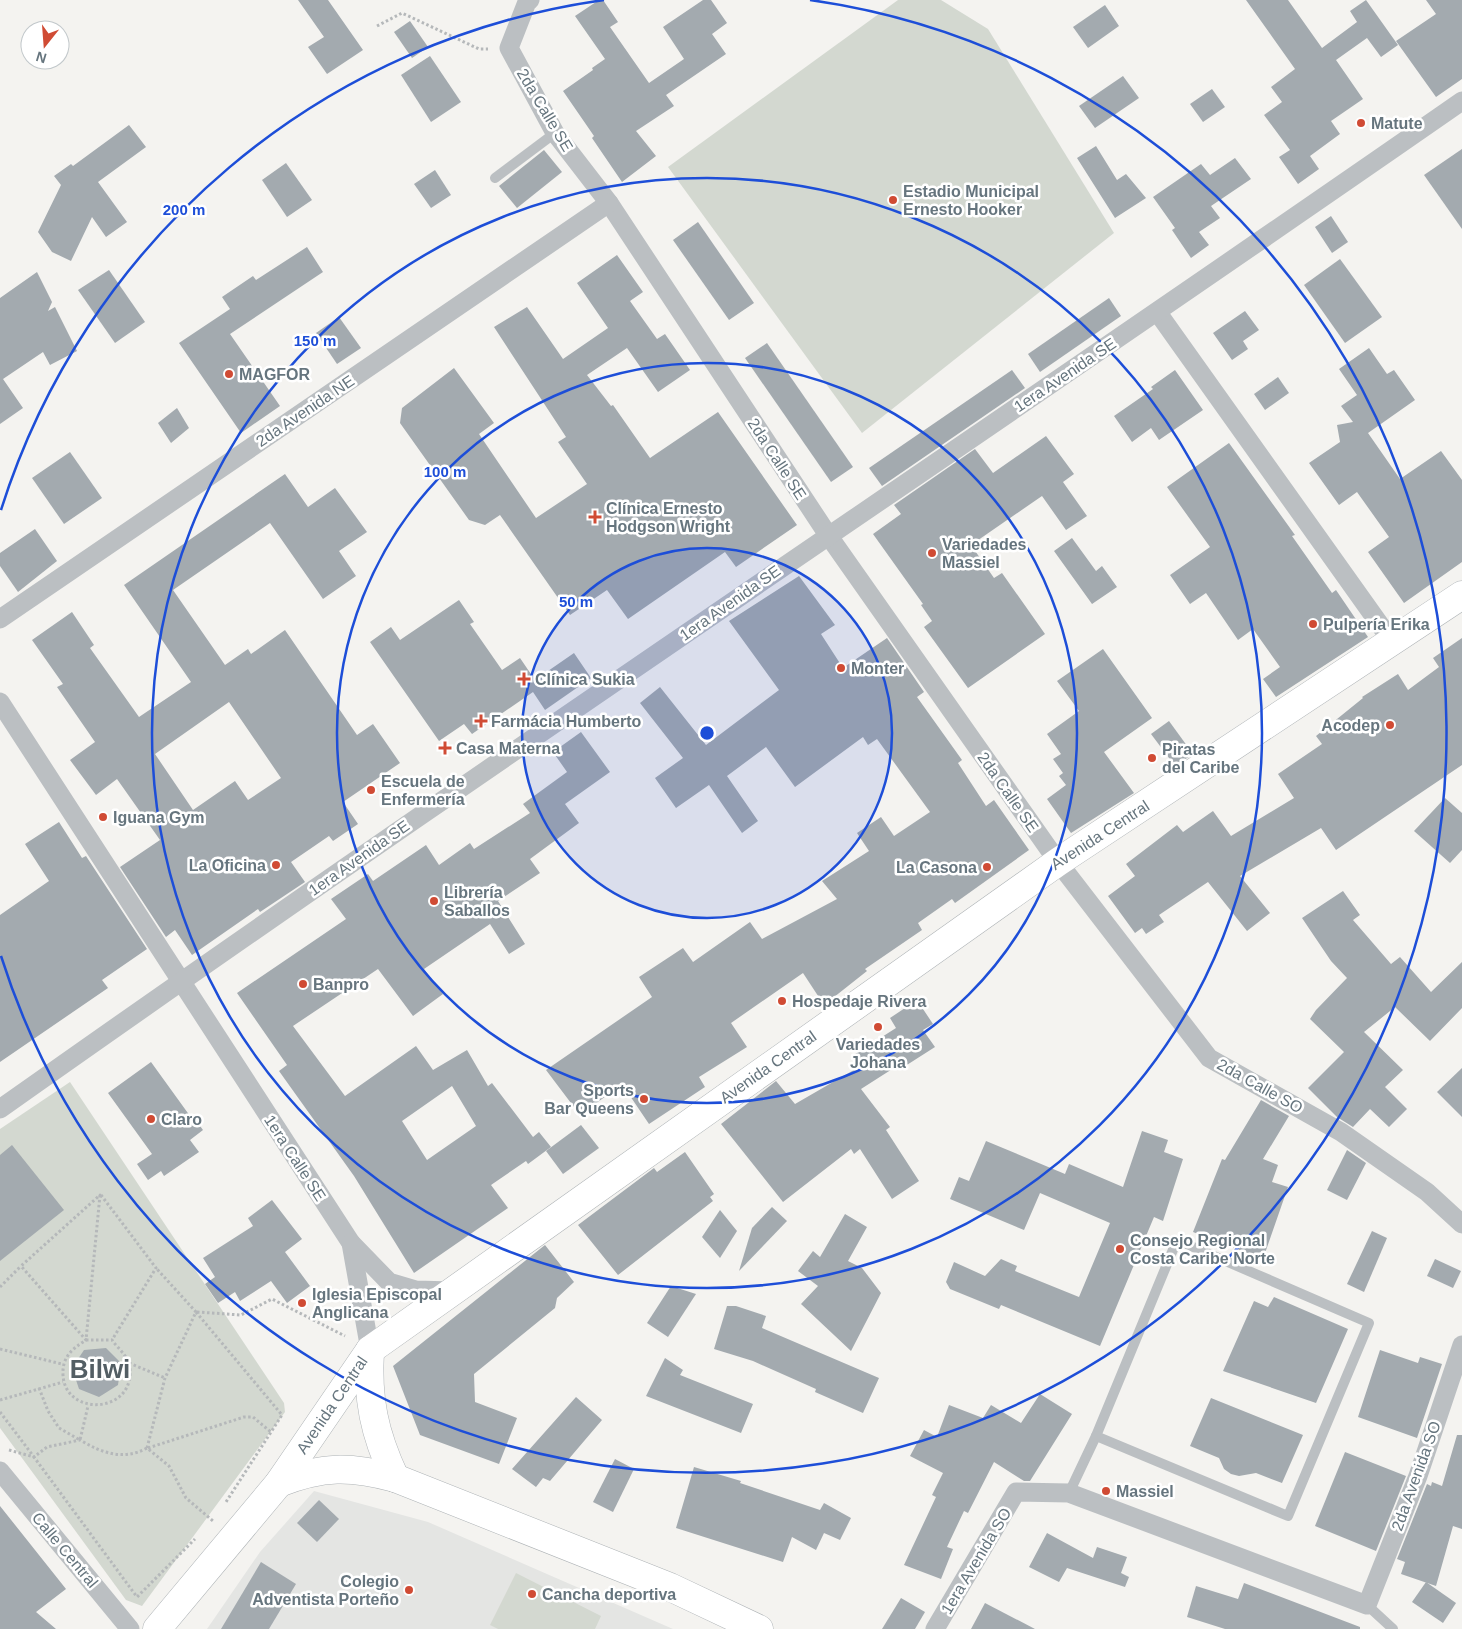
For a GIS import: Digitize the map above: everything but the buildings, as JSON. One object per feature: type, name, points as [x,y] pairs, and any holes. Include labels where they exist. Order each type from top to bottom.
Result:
[{"type":"street","points":[[509,48],[527,2],[530,0]]},
{"type":"street","name":"2da Calle SE","points":[[509,48],[555,133],[609,203],[828,535],[1058,862]]},
{"type":"street","name":"1era Avenida SE","points":[[0,1109],[180,981],[828,535],[1158,312],[1462,101]]},
{"type":"street","name":"2da Avenida NE","points":[[0,619],[609,203]]},
{"type":"street","points":[[1158,312],[1393,643]]},
{"type":"street","name":"Avenida Central","points":[[157,1629],[279,1483],[370,1350],[1058,862],[1393,643],[1462,595]]},
{"type":"street","name":"1era Calle SE","points":[[0,702],[351,1244],[370,1350]]},
{"type":"street","name":"2da Calle SO","points":[[1058,862],[1209,1058],[1341,1132],[1426,1192],[1462,1224]]},
{"type":"street","points":[[351,1244],[389,1282],[416,1290],[452,1291]]},
{"type":"street","name":"2da Avenida SO","points":[[1368,1605],[1418,1476],[1462,1345]]},
{"type":"street","points":[[370,1350],[368,1383],[372,1416],[381,1448],[395,1478]]},
{"type":"street","points":[[279,1483],[307,1472],[336,1468],[366,1470],[395,1478],[670,1587],[759,1629]]},
{"type":"street","name":"Calle Central","points":[[0,1471],[130,1629]]},
{"type":"street","name":"1era Avenida SO","points":[[935,1629],[1016,1492],[1069,1493]]},
{"type":"street","points":[[1069,1493],[1368,1605]]},
{"type":"lane","points":[[495,178],[555,133]]},
{"type":"lane","points":[[1069,1493],[1096,1436],[1177,1240],[1369,1323],[1288,1516],[1096,1436]]},
{"type":"lane","points":[[1368,1605],[1393,1629]]},
{"type":"path","points":[[376,26],[402,13],[479,49],[509,48]]},
{"type":"path","points":[[0,1287],[100,1195]]},
{"type":"path","points":[[100,1195],[156,1268],[196,1312],[282,1415],[224,1505]]},
{"type":"path","points":[[86,1340],[100,1195]]},
{"type":"path","points":[[22,1266],[86,1340]]},
{"type":"path","points":[[112,1340],[156,1268]]},
{"type":"path","points":[[196,1312],[241,1315],[272,1299],[370,1350]]},
{"type":"path","points":[[147,1448],[165,1378],[196,1312]]},
{"type":"path","points":[[112,1340],[86,1340],[71,1349],[62,1364],[63,1382],[73,1398],[88,1406],[106,1405],[121,1396],[130,1380],[130,1362]]},
{"type":"path","points":[[112,1340],[130,1362],[165,1378]]},
{"type":"path","points":[[0,1350],[62,1364]]},
{"type":"path","points":[[0,1400],[63,1382]]},
{"type":"path","points":[[39,1388],[48,1411],[59,1428],[97,1450],[115,1454],[134,1455],[147,1448],[244,1417],[253,1417],[272,1433]]},
{"type":"path","points":[[80,1440],[88,1406]]},
{"type":"path","points":[[0,1412],[137,1596],[200,1535]]},
{"type":"path","points":[[34,1457],[47,1447],[80,1440]]},
{"type":"path","points":[[0,1448],[34,1457]]},
{"type":"path","points":[[147,1448],[169,1466],[186,1498],[213,1521]]},
{"type":"path","points":[[206,1528],[219,1513]]},
{"type":"shaded area","name":"Estadio Municipal Ernesto Hooker","points":[[898,0],[941,0],[988,29],[1114,233],[862,433],[668,167]]},
{"type":"shaded area","points":[[70,1082],[284,1403],[285,1412],[142,1606],[126,1600],[0,1428],[0,1129]]},
{"type":"shaded area","name":"Colegio Adventista Porteño","points":[[314,1491],[428,1522],[673,1629],[207,1629],[260,1552]]},
{"type":"shaded area","name":"Cancha deportiva","points":[[516,1573],[601,1616],[595,1629],[498,1629],[490,1625]]},
{"type":"place","name":"Matute","points":[[1361,123]]},
{"type":"place","name":"Estadio Municipal Ernesto Hooker","points":[[893,200]]},
{"type":"place","name":"MAGFOR","points":[[229,374]]},
{"type":"place","name":"Clínica Ernesto Hodgson Wright","points":[[595,517]]},
{"type":"place","name":"Variedades Massiel","points":[[932,553]]},
{"type":"place","name":"Pulpería Erika","points":[[1313,624]]},
{"type":"place","name":"Monter","points":[[841,668]]},
{"type":"place","name":"Clínica Sukia","points":[[524,679]]},
{"type":"place","name":"Farmácia Humberto","points":[[481,721]]},
{"type":"place","name":"Acodep","points":[[1390,725]]},
{"type":"place","name":"Casa Materna","points":[[445,748]]},
{"type":"place","name":"Piratas del Caribe","points":[[1152,758]]},
{"type":"place","name":"Escuela de Enfermería","points":[[371,790]]},
{"type":"place","name":"Iguana Gym","points":[[103,817]]},
{"type":"place","name":"La Oficina","points":[[276,865]]},
{"type":"place","name":"La Casona","points":[[987,867]]},
{"type":"place","name":"Librería Saballos","points":[[434,901]]},
{"type":"place","name":"Banpro","points":[[303,984]]},
{"type":"place","name":"Hospedaje Rivera","points":[[782,1001]]},
{"type":"place","name":"Variedades Johana","points":[[878,1027]]},
{"type":"place","name":"Sports Bar Queens","points":[[644,1099]]},
{"type":"place","name":"Claro","points":[[151,1119]]},
{"type":"place","name":"Consejo Regional Costa Caribe Norte","points":[[1120,1249]]},
{"type":"place","name":"Iglesia Episcopal Anglicana","points":[[302,1303]]},
{"type":"place","name":"Massiel","points":[[1106,1491]]},
{"type":"place","name":"Colegio Adventista Porteño","points":[[409,1590]]},
{"type":"place","name":"Cancha deportiva","points":[[532,1594]]},
{"type":"district","name":"Bilwi","points":[[100,1369]]}]
